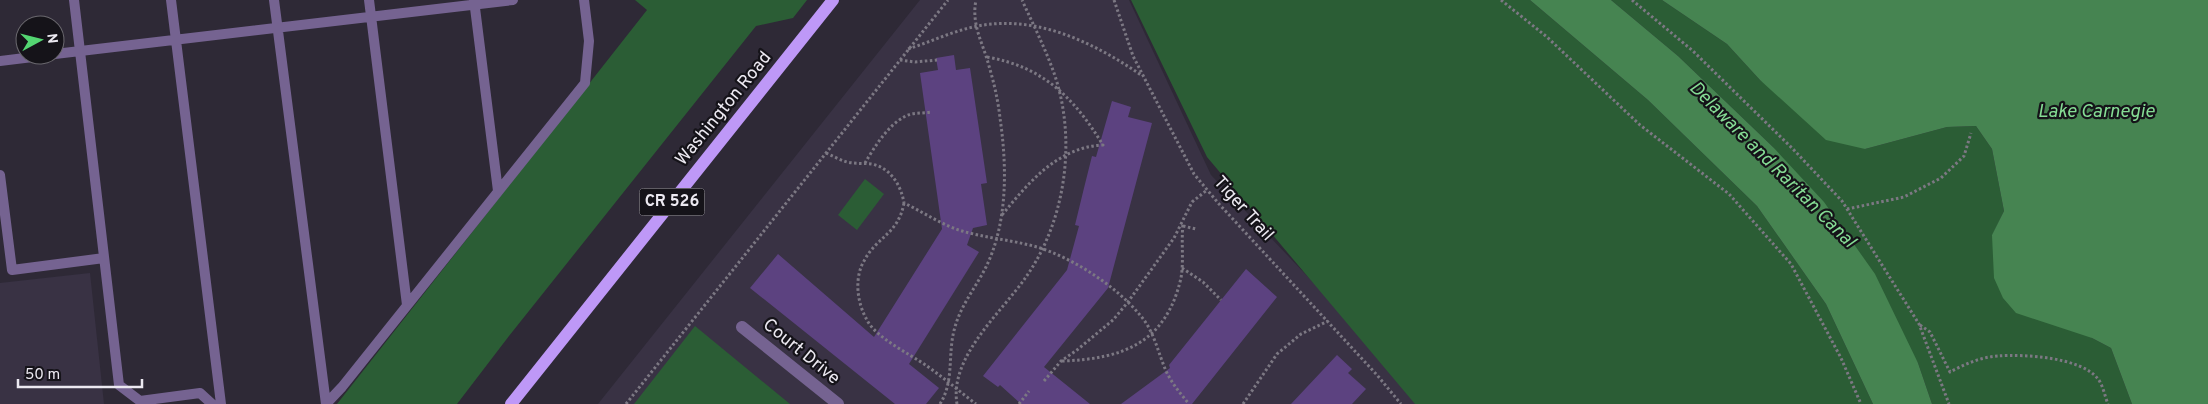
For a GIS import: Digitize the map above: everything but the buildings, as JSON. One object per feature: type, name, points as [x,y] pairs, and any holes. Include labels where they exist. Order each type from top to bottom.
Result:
[{"type":"main road","name":"Washington Road","points":[[511,404],[833,0]]},
{"type":"street","name":"Court Drive","points":[[742,327],[838,404]]},
{"type":"lane","points":[[74,0],[119,385],[140,401],[200,393],[212,404]]},
{"type":"lane","points":[[171,0],[221,404]]},
{"type":"lane","points":[[274,0],[326,404]]},
{"type":"lane","points":[[369,0],[407,305]]},
{"type":"lane","points":[[65,53],[372,17],[475,2],[513,0]]},
{"type":"lane","points":[[326,404],[585,82],[589,41],[584,0]]},
{"type":"lane","points":[[475,2],[498,191]]},
{"type":"lane","points":[[0,61],[15,59]]},
{"type":"lane","points":[[0,175],[12,270],[104,258]]},
{"type":"path","points":[[626,404],[948,0]]},
{"type":"path","points":[[940,404],[950,383],[951,344],[958,315],[987,266],[1001,217],[1003,198],[1003,142],[996,91],[976,26],[976,0]]},
{"type":"path","points":[[956,404],[958,380],[966,357],[984,329],[1026,276],[1042,249],[1050,231],[1061,193],[1066,155],[1064,125],[1058,88],[1045,50],[1022,0]]},
{"type":"path","name":"Tiger Trail","points":[[1114,0],[1133,56],[1194,174],[1401,404]]},
{"type":"path","points":[[1501,0],[1548,37],[1640,125],[1729,194],[1791,264],[1841,358],[1861,404]]},
{"type":"path","points":[[1632,0],[1700,58],[1792,148],[1847,209],[1919,324],[1949,404]]},
{"type":"path","points":[[908,50],[976,26],[1007,24],[1034,26],[1089,44],[1143,77]]},
{"type":"path","points":[[986,57],[1011,63],[1035,74],[1058,88],[1082,112],[1103,145],[1087,145],[1066,155],[1034,177],[1001,217]]},
{"type":"path","points":[[900,60],[915,62],[937,60]]},
{"type":"path","points":[[865,164],[872,152],[897,122],[912,114],[932,112]]},
{"type":"path","points":[[1847,209],[1904,197],[1941,178],[1964,156],[1971,133]]},
{"type":"path","points":[[826,153],[845,162],[878,166],[888,173],[900,186],[904,202],[899,221],[870,250],[862,262],[858,278],[858,293],[867,321],[876,331],[950,383],[976,404]]},
{"type":"path","points":[[1044,382],[1061,361],[1113,320],[1147,278],[1183,221],[1192,202],[1207,190]]},
{"type":"path","points":[[904,202],[962,231],[1042,249],[1066,260],[1109,285],[1141,316],[1152,334],[1166,372],[1189,404]]},
{"type":"path","points":[[1061,361],[1094,360],[1109,357],[1122,353],[1152,334],[1166,316],[1175,297],[1182,268],[1183,221]]},
{"type":"path","points":[[1183,226],[1196,229]]},
{"type":"path","points":[[1182,268],[1203,282],[1221,300]]},
{"type":"path","points":[[1243,404],[1262,373],[1277,354],[1301,334],[1328,321]]},
{"type":"path","points":[[1919,324],[1930,332],[1950,372],[1965,364],[1997,356],[2049,359],[2077,364],[2098,379],[2108,404]]},
{"type":"path","points":[[1019,404],[1029,391]]},
{"type":"shaded area","points":[[635,0],[807,0],[793,18],[756,26],[457,404],[337,404],[647,10]]},
{"type":"shaded area","points":[[920,0],[1129,0],[1211,175],[1407,381],[1425,404],[598,404]]},
{"type":"shaded area","points":[[1131,0],[1530,0],[1648,100],[1757,206],[1826,304],[1873,404],[1415,404],[1207,157]]},
{"type":"shaded area","points":[[1611,0],[1662,0],[1727,44],[1760,80],[1865,149],[1947,127],[1976,126],[1992,149],[2004,211],[1992,236],[2092,338],[2111,348],[2132,404],[1932,404],[1918,363],[1773,147],[1678,56]]},
{"type":"shaded area","points":[[865,179],[884,194],[857,230],[838,215]]},
{"type":"shaded area","points":[[90,273],[104,404],[0,404],[0,283]]},
{"type":"shaded area","points":[[695,326],[790,404],[634,404]]},
{"type":"water","name":"Delaware and Raritan Canal","points":[[1530,0],[1611,0],[1678,56],[1773,147],[1824,202],[1875,274],[1918,363],[1932,404],[1873,404],[1826,304],[1757,206],[1648,100]]},
{"type":"water","name":"Lake Carnegie","points":[[1662,0],[2208,0],[2208,404],[2132,404],[2111,348],[2092,338],[2016,313],[2003,298],[1994,278],[1992,235],[2004,211],[1992,149],[1976,126],[1947,127],[1865,149],[1826,140],[1760,80],[1727,44]]}]
